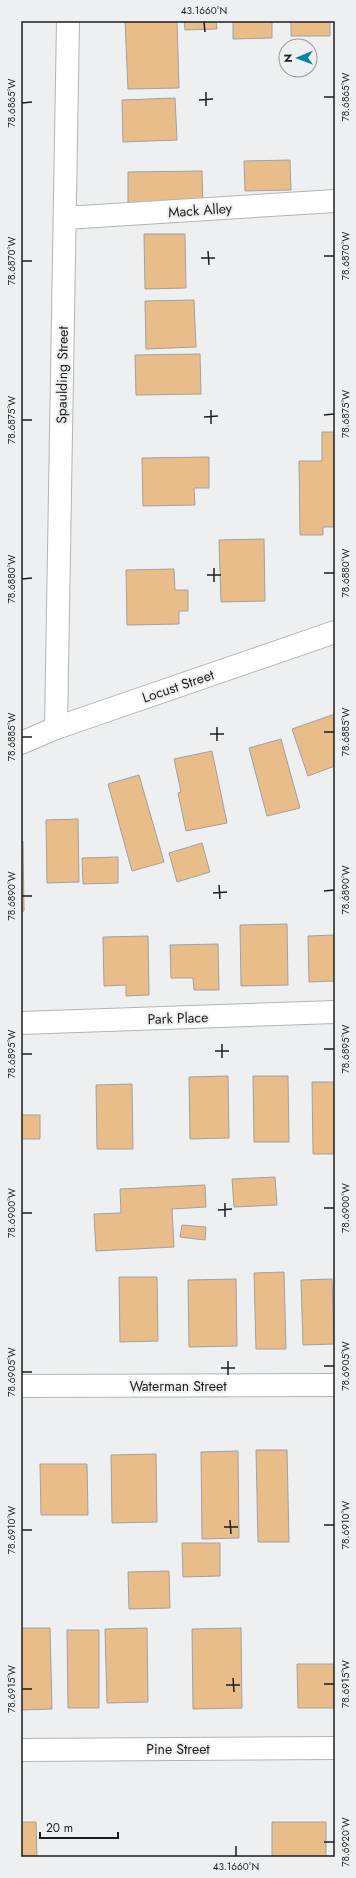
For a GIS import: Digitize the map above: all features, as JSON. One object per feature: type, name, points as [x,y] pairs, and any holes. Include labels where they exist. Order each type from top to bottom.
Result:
[{"type":"street","name":"Spaulding Street","points":[[56,728],[68,21]]},
{"type":"street","name":"Mack Alley","points":[[65,218],[335,201]]},
{"type":"street","name":"Locust Street","points":[[21,743],[56,728],[335,632]]},
{"type":"street","name":"Park Place","points":[[21,1023],[335,1012]]},
{"type":"street","name":"Waterman Street","points":[[21,1386],[335,1385]]},
{"type":"street","name":"Pine Street","points":[[21,1750],[335,1748]]},
{"type":"building","points":[[125,21],[177,21],[179,88],[128,89]]},
{"type":"building","points":[[184,21],[216,21],[217,29],[185,30]]},
{"type":"building","points":[[233,21],[272,21],[272,38],[233,39]]},
{"type":"building","points":[[291,21],[330,21],[330,36],[291,36]]},
{"type":"building","points":[[175,98],[177,140],[123,142],[122,100]]},
{"type":"building","points":[[290,160],[291,190],[245,191],[244,161]]},
{"type":"building","points":[[202,171],[203,207],[128,208],[128,172]]},
{"type":"building","points":[[144,234],[185,234],[186,288],[145,289]]},
{"type":"building","points":[[194,300],[196,347],[146,349],[145,301]]},
{"type":"building","points":[[200,354],[201,394],[136,395],[135,355]]},
{"type":"building","points":[[322,432],[335,432],[335,527],[323,527],[323,535],[300,535],[299,461],[322,461]]},
{"type":"building","points":[[209,457],[209,488],[194,488],[195,505],[143,506],[142,458]]},
{"type":"building","points":[[264,539],[265,601],[221,602],[219,540]]},
{"type":"building","points":[[174,569],[175,590],[188,590],[188,611],[179,611],[179,624],[127,625],[126,570]]},
{"type":"building","points":[[335,714],[335,766],[308,776],[292,729]]},
{"type":"building","points":[[281,739],[300,808],[267,816],[249,748]]},
{"type":"building","points":[[212,751],[227,823],[186,831],[178,793],[181,792],[174,759]]},
{"type":"building","points":[[139,775],[164,862],[132,871],[108,784]]},
{"type":"building","points":[[78,819],[79,882],[47,883],[46,820]]},
{"type":"building","points":[[21,841],[23,841],[24,911],[21,911]]},
{"type":"building","points":[[202,843],[210,872],[177,882],[169,853]]},
{"type":"building","points":[[118,857],[118,883],[83,884],[82,858]]},
{"type":"building","points":[[287,924],[288,985],[241,986],[240,925]]},
{"type":"building","points":[[335,935],[335,981],[309,982],[308,936]]},
{"type":"building","points":[[148,936],[149,995],[126,996],[126,985],[104,986],[103,937]]},
{"type":"building","points":[[218,944],[219,990],[194,990],[193,978],[171,978],[170,945]]},
{"type":"building","points":[[228,1076],[229,1138],[190,1139],[189,1077]]},
{"type":"building","points":[[253,1076],[288,1076],[289,1142],[254,1142]]},
{"type":"building","points":[[312,1082],[335,1082],[335,1154],[313,1154]]},
{"type":"building","points":[[132,1084],[133,1149],[97,1149],[96,1085]]},
{"type":"building","points":[[21,1115],[40,1115],[40,1139],[21,1139]]},
{"type":"building","points":[[275,1177],[277,1205],[234,1207],[232,1179]]},
{"type":"building","points":[[205,1185],[206,1207],[172,1209],[174,1247],[96,1251],[94,1214],[121,1213],[120,1189]]},
{"type":"building","points":[[182,1225],[206,1227],[205,1240],[180,1237]]},
{"type":"building","points":[[284,1272],[286,1349],[256,1349],[254,1273]]},
{"type":"building","points":[[119,1277],[157,1277],[158,1341],[120,1342]]},
{"type":"building","points":[[236,1279],[237,1346],[189,1347],[188,1280]]},
{"type":"building","points":[[332,1279],[334,1344],[303,1345],[301,1280]]},
{"type":"building","points":[[256,1450],[287,1450],[289,1542],[258,1542]]},
{"type":"building","points":[[238,1451],[239,1538],[202,1539],[201,1452]]},
{"type":"building","points":[[156,1454],[157,1522],[112,1523],[111,1455]]},
{"type":"building","points":[[40,1464],[87,1464],[88,1515],[41,1515]]},
{"type":"building","points":[[182,1543],[220,1543],[220,1576],[183,1577]]},
{"type":"building","points":[[169,1571],[170,1608],[129,1609],[128,1572]]},
{"type":"building","points":[[21,1628],[50,1628],[52,1709],[21,1710]]},
{"type":"building","points":[[147,1628],[148,1702],[107,1703],[105,1629]]},
{"type":"building","points":[[241,1628],[242,1708],[193,1709],[192,1629]]},
{"type":"building","points":[[67,1630],[99,1630],[99,1708],[68,1708]]},
{"type":"building","points":[[297,1664],[335,1664],[335,1708],[298,1708]]},
{"type":"building","points":[[21,1822],[36,1822],[37,1857],[21,1857]]},
{"type":"building","points":[[272,1822],[326,1822],[326,1857],[272,1857]]}]
